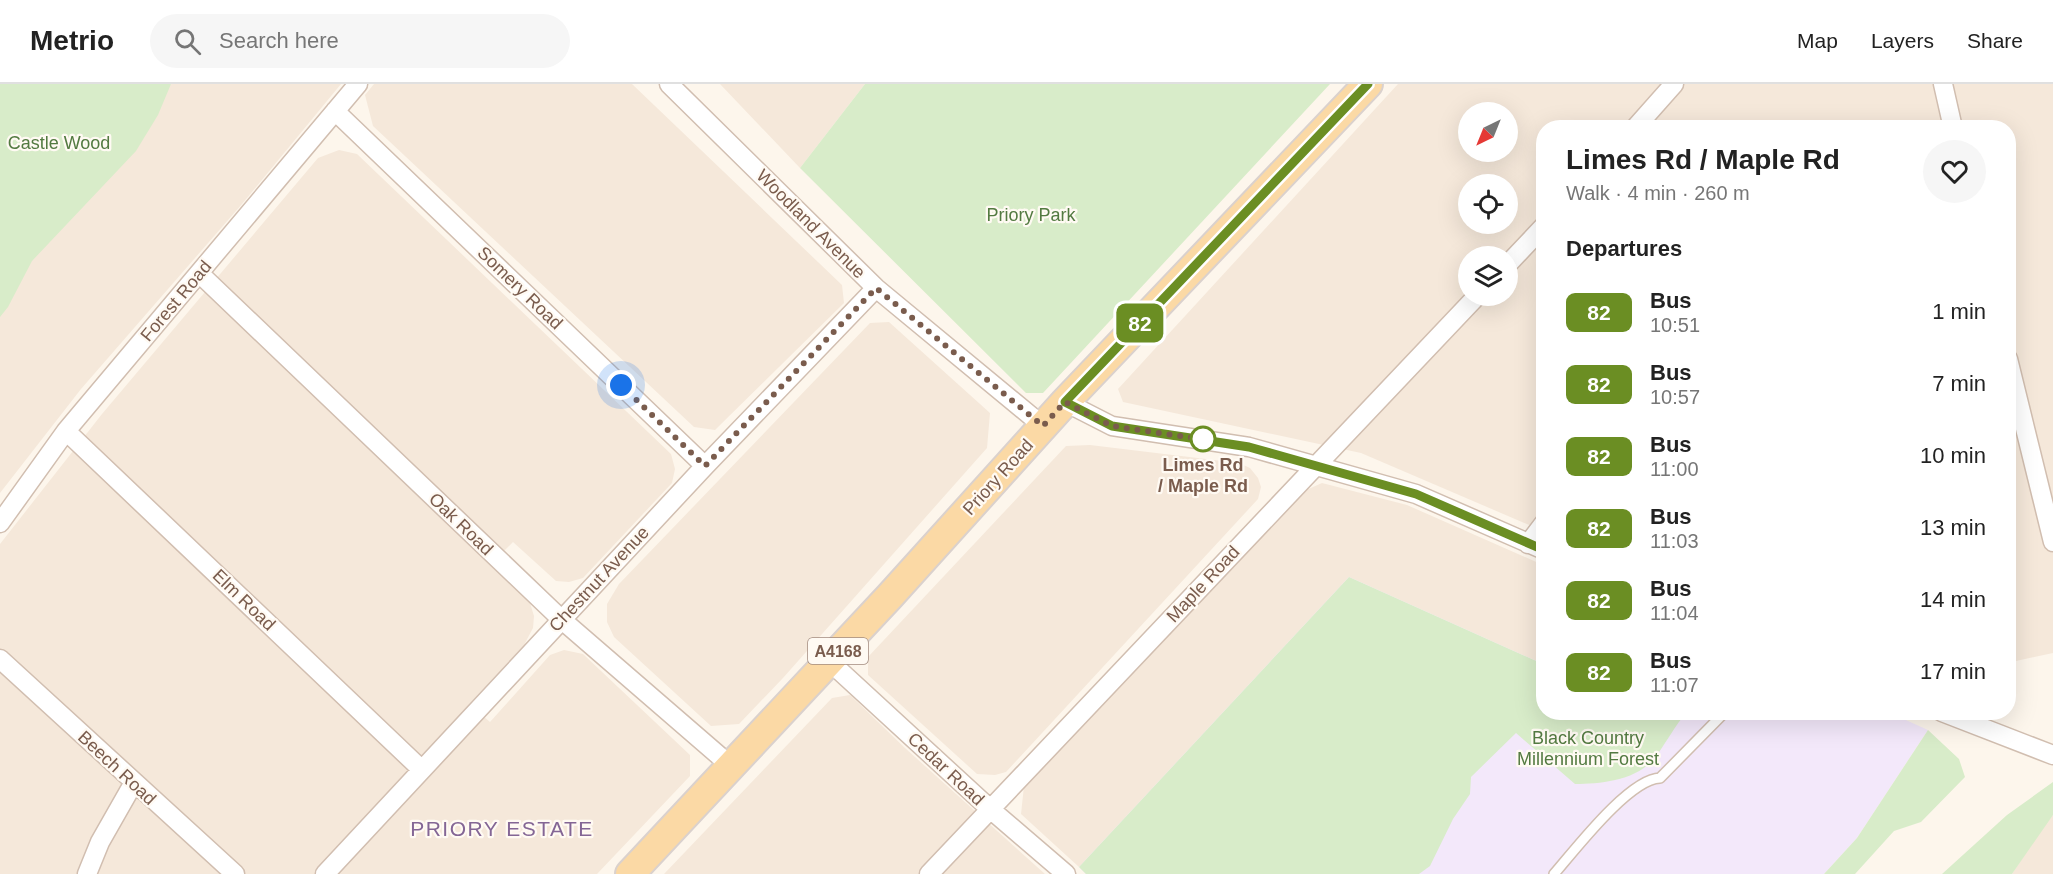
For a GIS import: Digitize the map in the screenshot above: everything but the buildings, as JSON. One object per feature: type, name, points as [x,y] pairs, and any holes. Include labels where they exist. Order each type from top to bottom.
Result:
[{"type":"main road","name":"Priory Road","points":[[630,874],[829,661],[1065,402],[1368,84]]},
{"type":"street","name":"Forest Road","points":[[0,523],[66,431],[358,84]]},
{"type":"street","points":[[1642,120],[1674,84]]},
{"type":"street","points":[[1943,84],[1951,120]]},
{"type":"street","name":"Woodland Avenue","points":[[677,87],[876,288],[1043,426]]},
{"type":"street","name":"Somery Road","points":[[336,111],[705,466]]},
{"type":"street","points":[[1518,253],[1536,234]]},
{"type":"street","name":"Oak Road","points":[[200,273],[561,620],[731,766]]},
{"type":"street","name":"Chestnut Avenue","points":[[325,874],[705,466],[876,288]]},
{"type":"street","name":"Maple Road","points":[[929,874],[989,808],[1467,306]]},
{"type":"street","points":[[2016,392],[2053,542]]},
{"type":"street","points":[[1065,402],[1112,426],[1249,447],[1416,494],[1536,547]]},
{"type":"street","name":"Elm Road","points":[[66,431],[421,769]]},
{"type":"street","name":"Beech Road","points":[[0,659],[235,874]]},
{"type":"street","name":"Cedar Road","points":[[829,661],[989,808],[1066,874]]},
{"type":"street","points":[[1963,720],[2053,755]]},
{"type":"street","points":[[87,874],[100,842],[134,784]]},
{"type":"lane","points":[[1554,874],[1614,806],[1650,778],[1660,778],[1717,720]]},
{"type":"shaded area","points":[[171,84],[341,84],[242,204],[81,389],[0,493],[0,299]]},
{"type":"shaded area","points":[[374,84],[632,84],[842,285],[844,303],[715,430],[694,427],[373,126],[365,95]]},
{"type":"shaded area","points":[[720,84],[865,84],[800,168]]},
{"type":"shaded area","points":[[1398,84],[2053,84],[2053,653],[2016,661],[2016,120],[1536,120],[1536,528],[1361,453],[1123,402],[1118,389]]},
{"type":"shaded area","points":[[339,150],[357,154],[671,454],[675,469],[672,483],[583,578],[569,582],[556,581],[513,542],[490,565],[530,603],[534,616],[533,628],[524,645],[469,704],[490,722],[550,655],[564,650],[583,654],[690,755],[690,776],[597,874],[0,874],[0,544],[102,414],[318,158]]},
{"type":"shaded area","points":[[889,322],[990,413],[987,448],[783,678],[739,724],[711,726],[614,637],[607,622],[607,604],[619,584],[870,323]]},
{"type":"shaded area","points":[[1090,445],[1239,463],[1250,468],[1258,478],[1261,487],[1258,499],[1006,772],[995,775],[977,774],[868,675],[868,657],[1066,446]]},
{"type":"shaded area","points":[[1322,483],[1407,505],[1536,562],[1536,661],[1349,577],[1079,867],[1021,814],[1024,786],[1304,491]]},
{"type":"shaded area","points":[[1349,577],[1536,661],[1536,720],[1906,720],[1928,730],[1857,838],[1824,874],[1086,874],[1079,867]]},
{"type":"shaded area","points":[[850,695],[905,748],[1045,874],[664,874],[832,698]]},
{"type":"shaded area","points":[[2053,815],[2053,874],[2012,874],[2042,828]]},
{"type":"green space","name":"Castle Wood","points":[[0,84],[171,84],[158,115],[136,151],[32,261],[8,307],[0,317]]},
{"type":"green space","name":"Priory Park","points":[[865,84],[1330,84],[1043,393],[1026,393],[800,168]]},
{"type":"green space","name":"Black Country Millennium Forest","points":[[1349,577],[1536,661],[1536,720],[1680,720],[1657,755],[1641,770],[1620,779],[1597,783],[1575,784],[1516,733],[1471,777],[1470,794],[1453,819],[1430,866],[1419,874],[1086,874],[1079,867]]},
{"type":"green space","points":[[1928,730],[1959,759],[1965,777],[1921,822],[1894,831],[1855,874],[1824,874],[1857,838]]},
{"type":"green space","points":[[2053,782],[2053,815],[2012,874],[1942,874],[2007,815]]},
{"type":"bus line","name":"82","points":[[1368,84],[1065,402],[1112,426],[1249,447],[1416,494],[1536,546]]},
{"type":"place","name":"Limes Rd / Maple Rd","points":[[1203,439]]},
{"type":"district","name":"PRIORY ESTATE","points":[[502,828]]},
{"type":"route","points":[[621,385],[705,466],[876,288],[908,317],[1043,426],[1065,402],[1112,426],[1207,440],[1203,439]]}]
